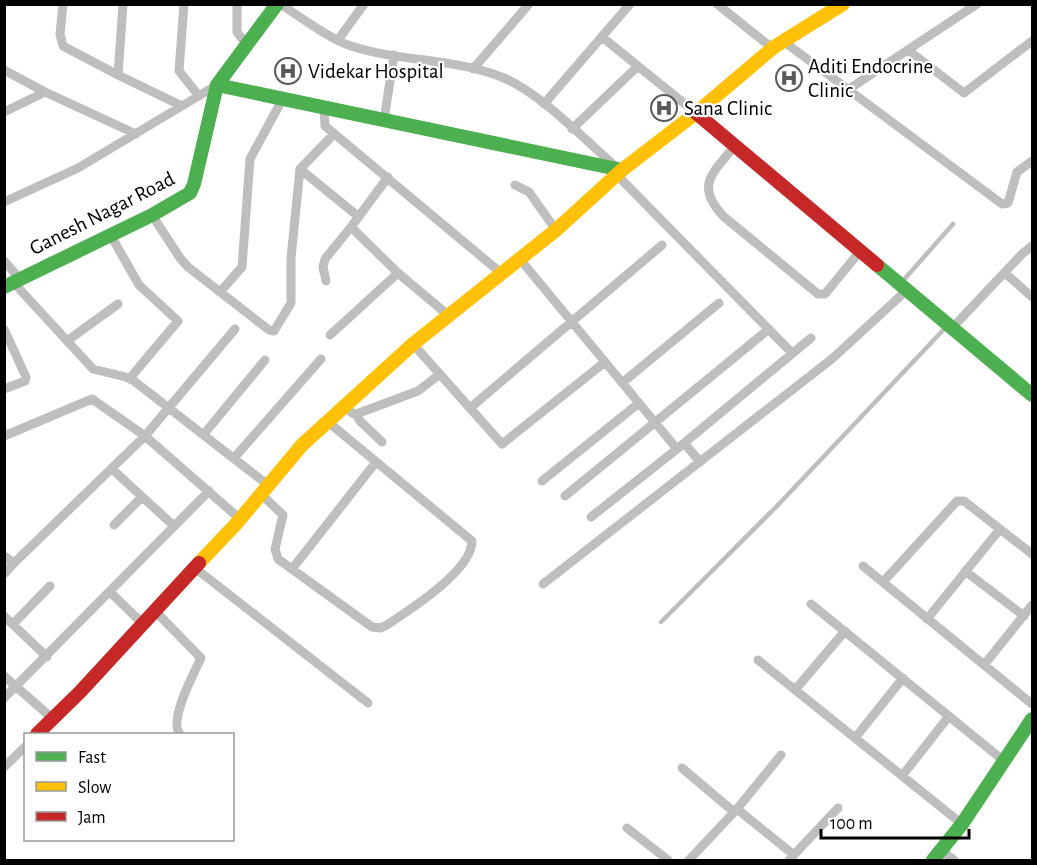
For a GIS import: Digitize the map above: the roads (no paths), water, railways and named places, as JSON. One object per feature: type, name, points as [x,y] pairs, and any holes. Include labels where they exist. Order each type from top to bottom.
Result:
[{"type":"street","points":[[63,4],[60,34],[63,46],[182,106]]},
{"type":"street","points":[[118,75],[123,4]]},
{"type":"street","points":[[184,4],[179,71],[199,96]]},
{"type":"street","points":[[237,4],[237,32],[247,45]]},
{"type":"street","points":[[279,4],[338,40],[354,47],[473,69],[505,79],[522,88],[544,104],[619,171],[792,353]]},
{"type":"street","name":"Ganesh Nagar Road","points":[[12,283],[152,215],[190,193],[193,189],[217,85],[279,4]]},
{"type":"street","points":[[338,40],[363,4]]},
{"type":"street","points":[[473,69],[529,4]]},
{"type":"street","points":[[544,104],[630,4]]},
{"type":"street","points":[[717,4],[767,44],[779,44],[849,89],[1002,204],[1008,203],[1017,172],[1032,161]]},
{"type":"street","points":[[350,411],[413,344],[556,230],[619,171],[696,113],[779,44],[843,4]]},
{"type":"street","points":[[849,89],[977,4]]},
{"type":"street","points":[[602,37],[735,145],[1032,395]]},
{"type":"street","points":[[908,51],[964,93],[1032,41]]},
{"type":"street","points":[[384,120],[394,55]]},
{"type":"street","points":[[572,129],[638,66]]},
{"type":"street","points":[[4,70],[45,92],[136,134]]},
{"type":"street","points":[[4,202],[78,168],[217,85],[619,171]]},
{"type":"street","points":[[4,112],[45,92]]},
{"type":"street","points":[[220,292],[242,267],[250,159],[282,100]]},
{"type":"street","points":[[324,108],[324,124],[334,134],[501,273]]},
{"type":"street","points":[[152,215],[188,267],[269,330],[276,330],[291,303],[291,258],[300,169],[334,134]]},
{"type":"street","points":[[735,145],[714,172],[708,187],[708,195],[723,216],[818,294],[825,294],[861,250]]},
{"type":"street","points":[[300,169],[359,217]]},
{"type":"street","points":[[326,281],[323,267],[325,259],[388,177]]},
{"type":"street","points":[[515,184],[529,192],[556,230]]},
{"type":"street","points":[[351,227],[398,273],[448,315]]},
{"type":"street","points":[[110,234],[139,285],[177,319],[177,322],[130,378]]},
{"type":"street","points":[[470,408],[662,245]]},
{"type":"street","points":[[951,325],[1032,246]]},
{"type":"street","points":[[519,258],[655,422],[700,462]]},
{"type":"street","points":[[4,261],[12,283],[93,369],[130,378],[234,458],[265,490],[283,515],[275,553],[278,559],[372,627],[380,628],[439,588],[466,558],[472,547],[472,541],[328,422]]},
{"type":"street","points":[[330,335],[398,273]]},
{"type":"street","points":[[1005,273],[1032,297]]},
{"type":"street","points":[[543,584],[833,358],[904,286]]},
{"type":"street","points":[[622,383],[719,303]]},
{"type":"street","points":[[67,341],[118,304]]},
{"type":"street","points":[[4,574],[145,436],[235,329]]},
{"type":"street","points":[[565,496],[769,329]]},
{"type":"street","points":[[4,389],[25,381],[26,377],[6,335]]},
{"type":"street","points":[[591,517],[811,338]]},
{"type":"street","points":[[413,344],[500,443],[504,444],[604,362]]},
{"type":"street","points":[[234,458],[321,359]]},
{"type":"street","points":[[204,434],[265,360]]},
{"type":"street","points":[[39,733],[240,519],[302,445],[328,422],[350,411],[418,391],[440,374]]},
{"type":"street","points":[[4,436],[92,399],[145,436],[240,519]]},
{"type":"street","points":[[542,481],[639,403]]},
{"type":"street","points":[[350,411],[382,442]]},
{"type":"street","points":[[292,569],[376,462]]},
{"type":"street","points":[[112,469],[174,526]]},
{"type":"street","points":[[4,698],[209,491]]},
{"type":"street","points":[[114,525],[142,496]]},
{"type":"street","points":[[883,582],[957,501],[964,501],[1032,554]]},
{"type":"street","points":[[927,619],[1000,529]]},
{"type":"street","points":[[4,556],[14,564]]},
{"type":"street","points":[[863,566],[1032,704]]},
{"type":"street","points":[[195,568],[368,703]]},
{"type":"street","points":[[965,571],[1024,616]]},
{"type":"street","points":[[13,624],[50,586]]},
{"type":"street","points":[[110,592],[143,624]]},
{"type":"street","points":[[811,604],[1004,761]]},
{"type":"street","points":[[984,665],[1032,605]]},
{"type":"street","points":[[155,611],[201,658],[177,716],[176,727],[179,733]]},
{"type":"street","points":[[4,616],[47,657]]},
{"type":"street","points":[[795,690],[844,631]]},
{"type":"street","points":[[758,660],[962,824]]},
{"type":"street","points":[[4,676],[53,719]]},
{"type":"street","points":[[855,738],[903,678]]},
{"type":"street","points":[[902,776],[949,716]]},
{"type":"street","points":[[954,861],[937,855],[962,824],[1032,719]]},
{"type":"street","points":[[4,767],[24,748]]},
{"type":"street","points":[[689,861],[736,811],[781,755]]},
{"type":"street","points":[[682,768],[791,859],[838,808]]},
{"type":"street","points":[[627,828],[668,861]]},
{"type":"lane","points":[[904,286],[953,224]]},
{"type":"lane","points":[[662,622],[951,325]]},
{"type":"place","name":"Videkar Hospital","points":[[288,71]]},
{"type":"place","name":"Aditi Endocrine Clinic","points":[[789,78]]},
{"type":"place","name":"Sana Clinic","points":[[664,108]]}]
